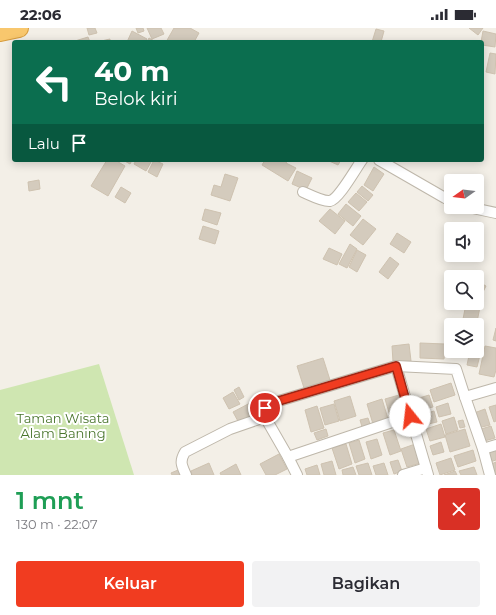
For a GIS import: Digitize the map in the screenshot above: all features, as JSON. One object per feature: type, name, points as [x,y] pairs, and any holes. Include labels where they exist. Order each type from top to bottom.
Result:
[{"type":"highway","points":[[0,32],[19,28]]},
{"type":"street","points":[[303,192],[316,198],[328,201],[334,199],[361,162]]},
{"type":"street","points":[[382,162],[444,197]]},
{"type":"street","points":[[484,210],[496,213]]},
{"type":"street","points":[[396,366],[427,471],[403,475]]},
{"type":"street","points":[[292,474],[288,457],[265,418],[265,408],[272,403],[396,366],[456,369],[483,449],[490,475]]},
{"type":"street","points":[[465,397],[496,388]]},
{"type":"street","points":[[288,457],[410,416]]},
{"type":"street","points":[[186,475],[181,464],[182,457],[185,452],[230,429],[265,418]]},
{"type":"street","points":[[483,449],[496,445]]},
{"type":"green space","name":"Taman Wisata Alam Baning","points":[[99,364],[134,475],[0,475],[0,390]]},
{"type":"building","points":[[87,28],[95,28],[97,33],[89,35]]},
{"type":"building","points":[[136,28],[143,28],[144,31],[138,33]]},
{"type":"building","points":[[147,28],[161,28],[164,34],[152,39]]},
{"type":"building","points":[[174,28],[190,28],[199,33],[195,40],[167,40]]},
{"type":"building","points":[[469,28],[483,28],[478,35]]},
{"type":"building","points":[[376,29],[384,31],[382,40],[373,40]]},
{"type":"building","points":[[132,31],[147,39],[146,40],[128,40]]},
{"type":"building","points":[[483,31],[496,34],[495,47],[484,45],[484,40],[481,40]]},
{"type":"building","points":[[88,37],[89,40],[78,40]]},
{"type":"building","points":[[490,53],[496,54],[495,74],[486,72]]},
{"type":"building","points":[[106,162],[118,162],[125,166],[108,196],[91,186]]},
{"type":"building","points":[[135,162],[151,162],[146,171],[134,164]]},
{"type":"building","points":[[153,162],[163,164],[157,177],[148,172]]},
{"type":"building","points":[[264,162],[287,162],[286,163],[296,168],[288,181],[262,165]]},
{"type":"building","points":[[331,162],[340,162],[338,165]]},
{"type":"building","points":[[374,167],[384,174],[373,191],[364,185]]},
{"type":"building","points":[[297,171],[312,178],[306,190],[292,184]]},
{"type":"building","points":[[225,174],[238,178],[230,201],[211,195],[214,185],[221,187]]},
{"type":"building","points":[[39,180],[40,189],[29,191],[28,182]]},
{"type":"building","points":[[362,186],[373,195],[368,201],[357,192]]},
{"type":"building","points":[[121,187],[131,193],[125,203],[115,197]]},
{"type":"building","points":[[356,193],[367,202],[359,211],[348,202]]},
{"type":"building","points":[[346,204],[361,216],[353,226],[338,214]]},
{"type":"building","points":[[205,209],[221,213],[217,225],[202,220]]},
{"type":"building","points":[[330,209],[345,221],[335,234],[319,221]]},
{"type":"building","points":[[363,219],[376,229],[363,245],[350,235]]},
{"type":"building","points":[[203,226],[219,231],[215,244],[199,239]]},
{"type":"building","points":[[397,233],[411,242],[404,253],[390,244]]},
{"type":"building","points":[[350,244],[357,249],[347,268],[339,264]]},
{"type":"building","points":[[329,248],[342,254],[337,265],[323,259]]},
{"type":"building","points":[[357,250],[366,255],[357,272],[349,267]]},
{"type":"building","points":[[390,257],[399,264],[388,279],[379,272]]},
{"type":"building","points":[[465,310],[479,310],[478,318],[463,318]]},
{"type":"building","points":[[496,328],[496,341],[493,340]]},
{"type":"building","points":[[420,343],[444,344],[444,359],[420,358]]},
{"type":"building","points":[[409,344],[411,361],[393,362],[392,346]]},
{"type":"building","points":[[485,346],[496,348],[496,370],[494,377],[479,374],[482,358],[484,358]]},
{"type":"building","points":[[323,358],[330,380],[304,388],[297,366]]},
{"type":"building","points":[[468,358],[479,358],[477,367],[467,365]]},
{"type":"building","points":[[451,383],[455,395],[434,402],[430,390]]},
{"type":"building","points":[[239,387],[244,397],[239,400],[234,390]]},
{"type":"building","points":[[233,392],[240,404],[229,409],[223,398]]},
{"type":"building","points":[[399,395],[405,414],[391,419],[385,399]]},
{"type":"building","points":[[429,395],[433,407],[420,410],[416,399]]},
{"type":"building","points":[[350,396],[356,416],[340,421],[334,401]]},
{"type":"building","points":[[382,399],[388,419],[373,424],[367,404]]},
{"type":"building","points":[[252,402],[258,412],[239,423],[233,412]]},
{"type":"building","points":[[448,403],[451,414],[439,417],[436,407]]},
{"type":"building","points":[[334,404],[339,421],[325,425],[320,408]]},
{"type":"building","points":[[496,405],[496,421],[494,422],[489,407]]},
{"type":"building","points":[[317,406],[324,428],[311,432],[305,410]]},
{"type":"building","points":[[485,409],[490,425],[478,428],[474,413]]},
{"type":"building","points":[[434,411],[437,422],[424,425],[421,415]]},
{"type":"building","points":[[454,417],[458,430],[446,434],[442,421]]},
{"type":"building","points":[[368,418],[371,427],[363,430],[360,420]]},
{"type":"building","points":[[463,420],[465,427],[460,428],[458,421]]},
{"type":"building","points":[[441,424],[445,437],[430,441],[426,429]]},
{"type":"building","points":[[491,426],[495,438],[481,442],[478,430]]},
{"type":"building","points":[[326,429],[328,436],[317,440],[314,433]]},
{"type":"building","points":[[465,429],[470,446],[450,452],[445,435]]},
{"type":"building","points":[[394,430],[401,451],[390,455],[383,433]]},
{"type":"building","points":[[377,439],[382,455],[371,459],[366,442]]},
{"type":"building","points":[[359,440],[365,459],[355,463],[349,443]]},
{"type":"building","points":[[441,442],[444,452],[433,455],[430,446]]},
{"type":"building","points":[[418,443],[424,462],[407,467],[401,449]]},
{"type":"building","points":[[346,444],[352,464],[339,469],[332,448]]},
{"type":"building","points":[[473,450],[476,461],[458,467],[454,456]]},
{"type":"building","points":[[496,450],[496,460],[490,462],[487,453]]},
{"type":"building","points":[[279,454],[287,469],[275,475],[266,475],[260,464]]},
{"type":"building","points":[[451,458],[455,470],[440,475],[436,463]]},
{"type":"building","points":[[398,460],[402,471],[394,474],[390,462]]},
{"type":"building","points":[[332,461],[336,475],[324,475],[321,464]]},
{"type":"building","points":[[496,462],[496,475],[492,475],[489,465]]},
{"type":"building","points":[[209,463],[214,475],[192,475],[191,471]]},
{"type":"building","points":[[368,463],[372,475],[359,475],[356,466]]},
{"type":"building","points":[[384,463],[388,475],[376,475],[373,466]]},
{"type":"building","points":[[236,464],[241,475],[221,475],[220,473]]},
{"type":"building","points":[[317,465],[320,475],[307,475],[305,469]]},
{"type":"building","points":[[353,467],[356,475],[343,475],[342,470]]},
{"type":"building","points":[[474,467],[477,475],[461,475],[459,471]]},
{"type":"building","points":[[178,470],[180,475],[172,475],[171,473]]},
{"type":"building","points":[[455,471],[457,475],[444,475]]},
{"type":"route","points":[[265,408],[272,403],[396,366],[410,416]]}]
